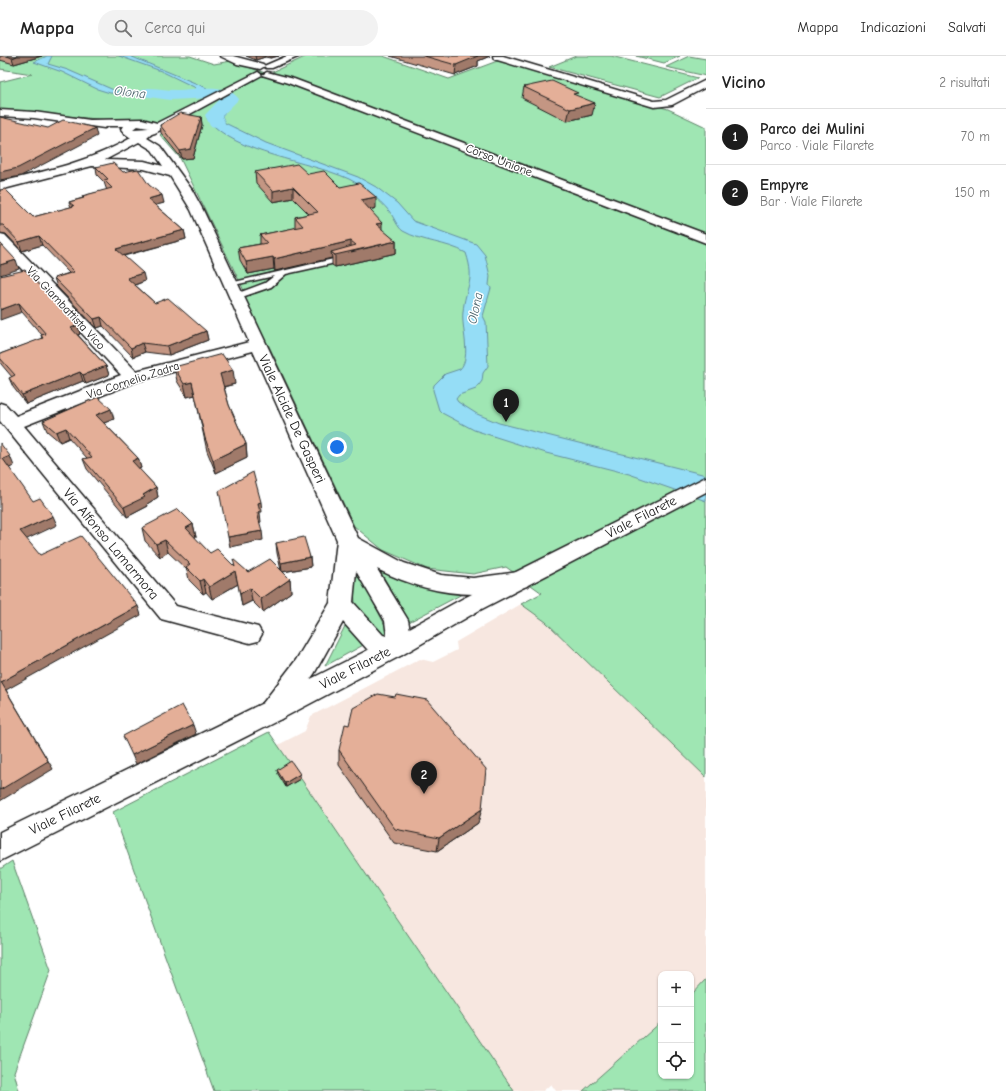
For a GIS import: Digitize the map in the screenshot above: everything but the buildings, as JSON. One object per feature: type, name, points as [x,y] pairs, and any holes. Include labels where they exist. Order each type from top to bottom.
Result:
[{"type":"street","name":"Corso Unione","points":[[226,56],[259,72],[291,81],[706,240]]},
{"type":"street","points":[[129,133],[152,129],[198,102],[295,56]]},
{"type":"street","points":[[499,57],[513,62],[539,61]]},
{"type":"street","points":[[527,61],[654,104],[668,103],[706,83]]},
{"type":"street","points":[[0,186],[83,165],[118,150],[129,133],[128,126],[198,102]]},
{"type":"street","points":[[0,113],[34,115],[89,123],[129,133],[156,148]]},
{"type":"street","points":[[89,123],[140,123],[153,125],[152,133],[156,148]]},
{"type":"street","points":[[51,173],[106,142]]},
{"type":"street","name":"Viale Alcide De Gasperi","points":[[156,148],[174,173],[197,210],[257,345],[348,540],[396,620],[398,635],[394,648]]},
{"type":"street","points":[[83,165],[124,163],[144,165],[174,173]]},
{"type":"street","name":"Via Giambattista Vico","points":[[0,238],[25,273],[132,377]]},
{"type":"street","name":"Via Cornelio Zadra","points":[[6,417],[132,377],[257,345]]},
{"type":"street","name":"Via Alfonso Lamarmora","points":[[6,417],[169,613],[250,634]]},
{"type":"street","name":"Viale Filarete","points":[[0,847],[272,711],[394,648],[519,580],[706,484]]},
{"type":"street","points":[[272,711],[305,667],[341,604],[348,540]]},
{"type":"street","name":"Viale Alcide De Gasperi","points":[[348,540],[378,562],[425,581],[474,587],[519,580]]},
{"type":"street","points":[[341,604],[375,642],[394,648]]},
{"type":"lane","points":[[233,290],[285,271],[351,257]]},
{"type":"lane","points":[[233,290],[268,285],[285,271]]},
{"type":"shaded area","points":[[521,604],[546,622],[706,777],[706,979],[694,992],[694,971],[658,971],[658,1025],[583,1091],[556,1091],[551,1084],[543,1091],[514,1091],[278,745],[305,731],[311,716],[420,659],[433,662],[457,650],[456,642]]},
{"type":"green space","points":[[0,56],[190,56],[214,64],[231,61],[268,74],[307,56],[383,56],[449,79],[500,60],[668,109],[706,127],[706,777],[546,622],[521,604],[542,593],[506,567],[473,574],[427,569],[383,550],[354,526],[268,344],[265,343],[244,298],[247,297],[180,158],[160,135],[166,128],[153,127],[142,132],[108,120],[0,110],[0,82],[32,74],[0,69]]},
{"type":"green space","points":[[576,56],[611,56],[698,78],[660,97],[549,67]]},
{"type":"green space","points":[[636,56],[680,56],[664,63]]},
{"type":"green space","points":[[689,56],[706,59],[706,76],[666,67]]},
{"type":"green space","points":[[352,560],[390,635],[380,636],[363,617],[355,603]]},
{"type":"green space","points":[[376,564],[468,591],[407,623],[397,600]]},
{"type":"green space","points":[[347,622],[367,643],[325,666]]},
{"type":"green space","points":[[269,732],[514,1091],[214,1091],[113,812]]},
{"type":"green space","points":[[12,861],[51,970],[14,1072],[19,1091],[0,1091],[0,869]]},
{"type":"green space","points":[[706,979],[706,1091],[583,1091],[658,1025],[658,1079],[694,1079],[694,992]]},
{"type":"water","points":[[47,56],[52,56],[48,64],[68,70],[116,91],[179,94],[196,89],[161,71],[119,56],[130,56],[207,88],[193,95],[177,96],[110,93],[97,89],[62,72],[34,62]]},
{"type":"water","points":[[227,92],[237,98],[222,116],[225,123],[266,143],[358,177],[376,187],[397,203],[413,221],[476,244],[485,255],[490,276],[489,285],[491,288],[483,316],[486,322],[488,366],[483,373],[482,381],[476,389],[459,395],[456,399],[458,402],[477,414],[499,423],[706,475],[706,501],[629,474],[546,453],[474,430],[442,413],[439,410],[433,390],[434,385],[445,374],[460,369],[465,357],[466,350],[463,312],[470,278],[469,263],[466,253],[451,246],[418,238],[403,231],[389,211],[380,202],[365,189],[349,179],[332,172],[254,149],[236,141],[220,131],[207,119],[210,112],[224,100],[218,97]]},
{"type":"waterway","name":"Olona","points":[[148,93],[173,95],[219,93],[226,95],[231,99],[213,115],[216,122]]},
{"type":"place","name":"Parco dei Mulini","points":[[506,422]]},
{"type":"place","name":"Empyre","points":[[424,794]]}]
